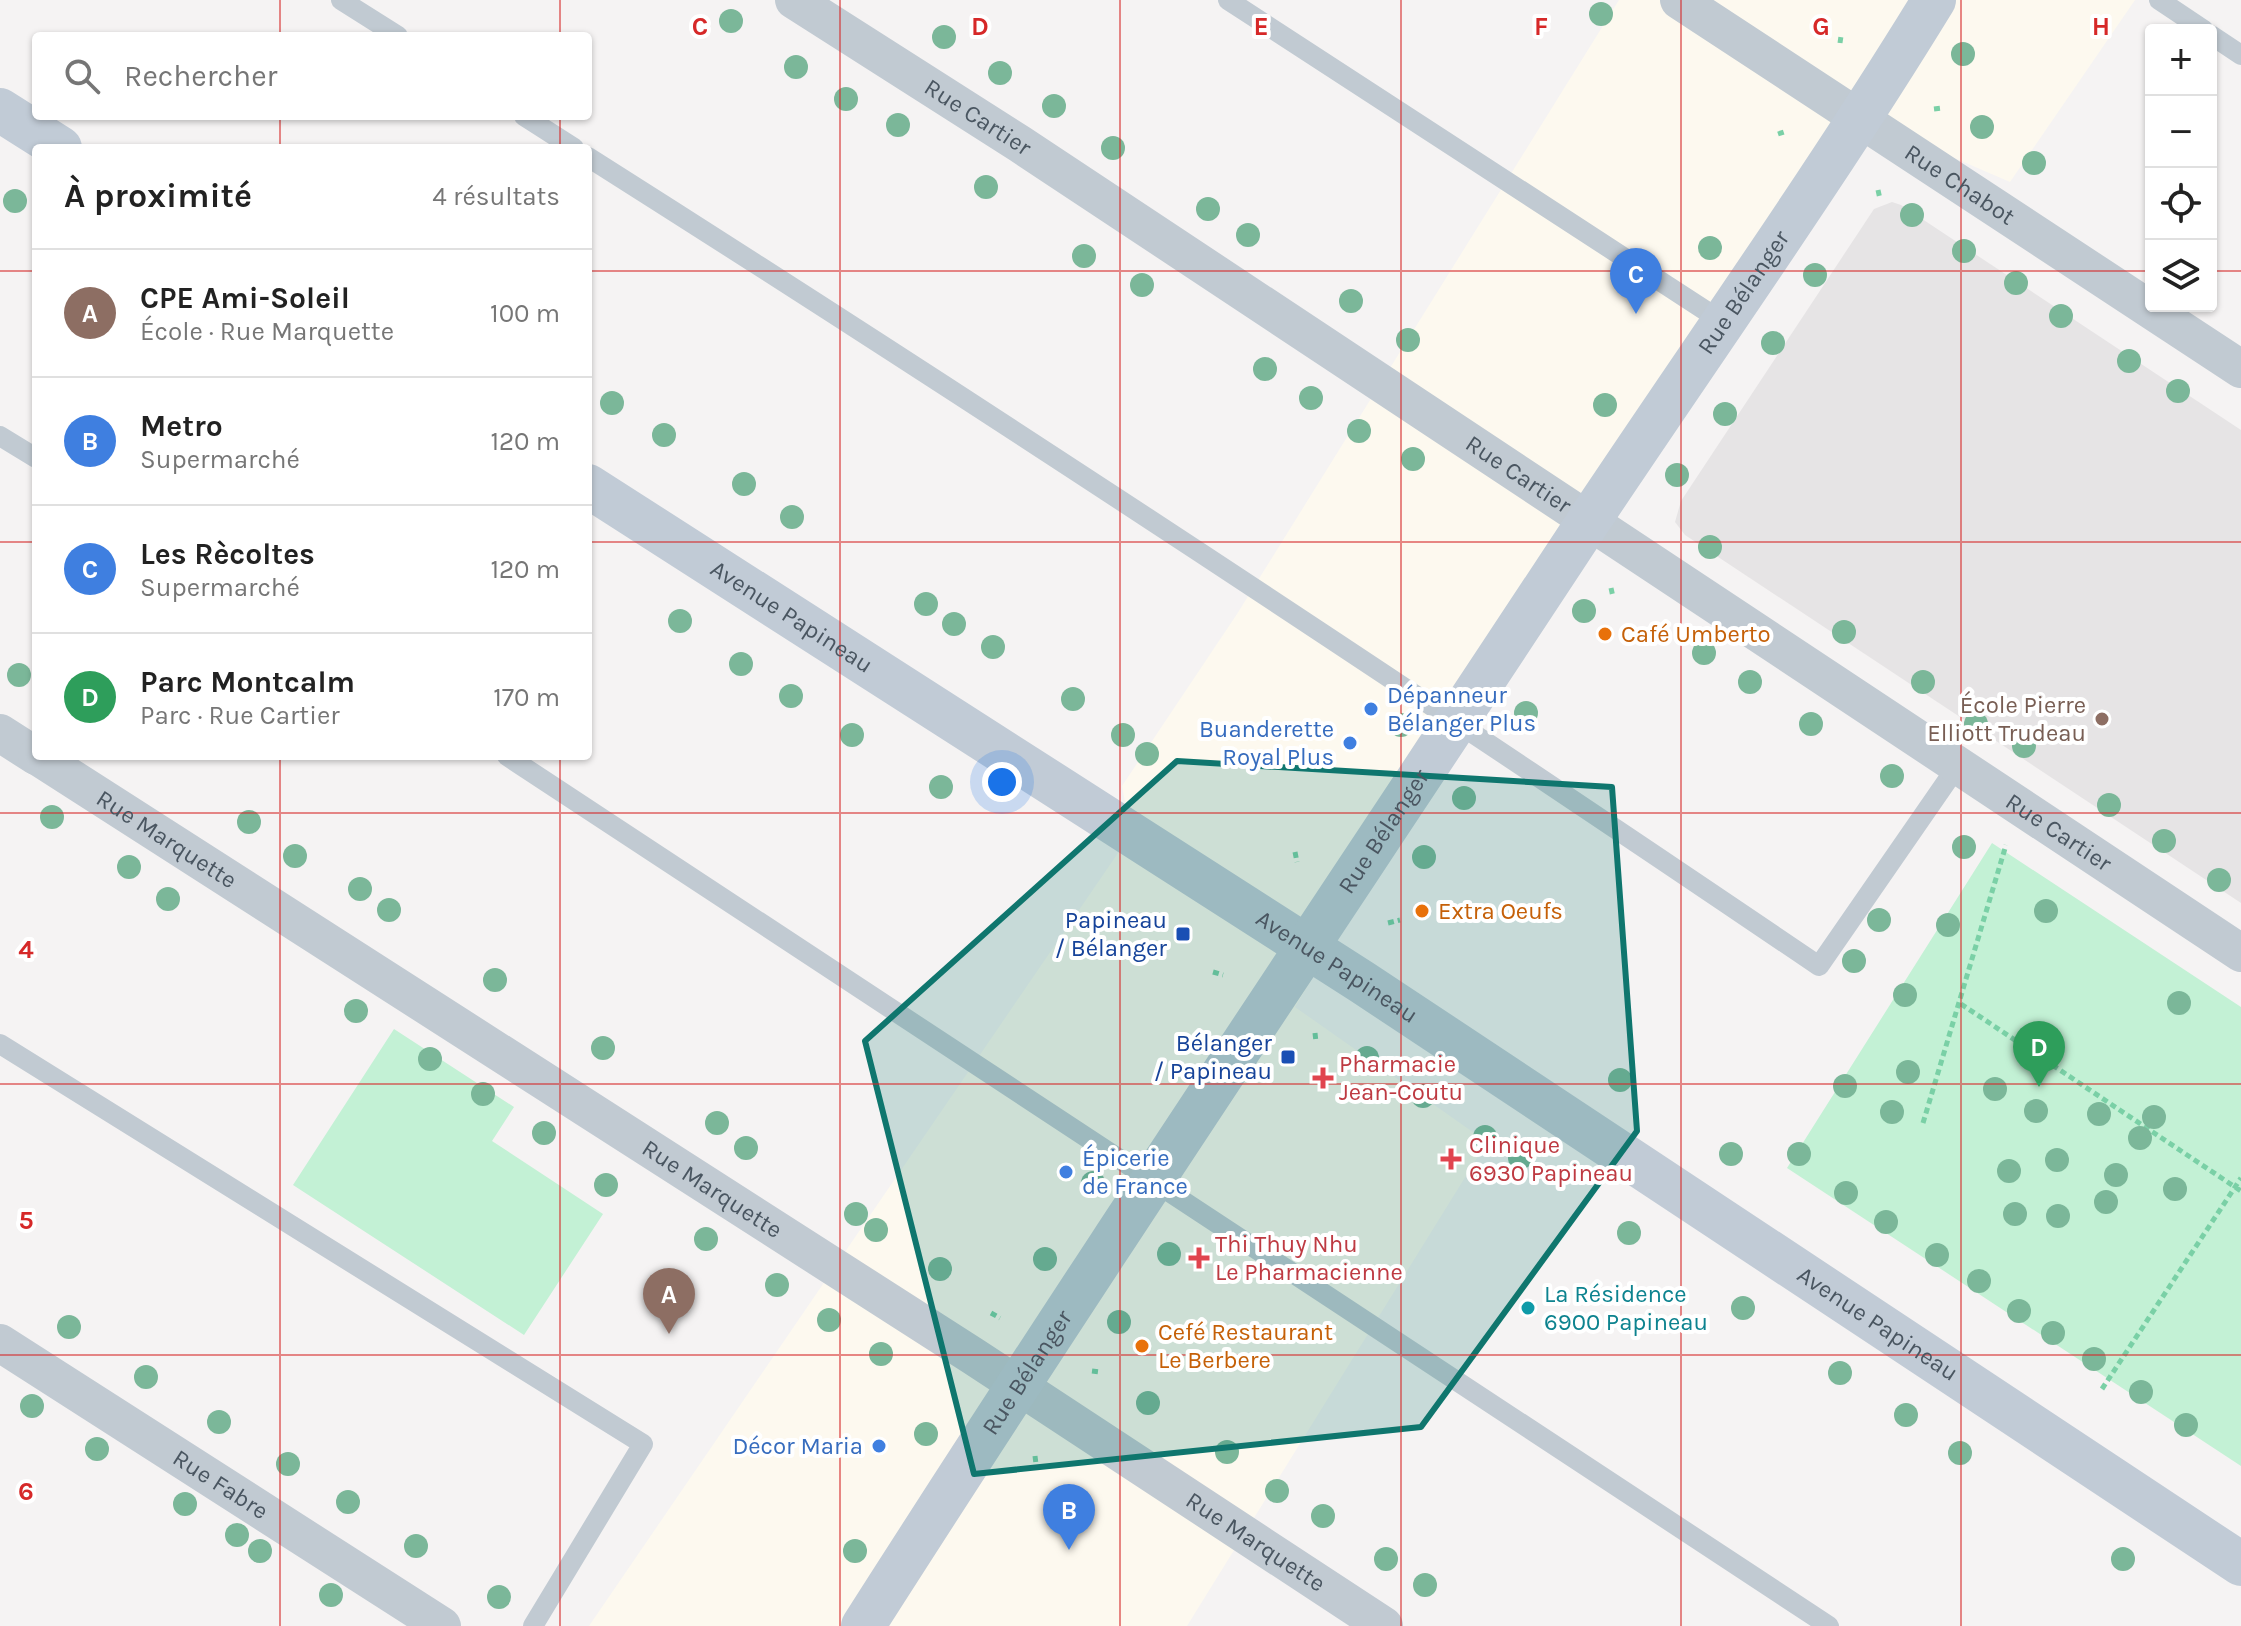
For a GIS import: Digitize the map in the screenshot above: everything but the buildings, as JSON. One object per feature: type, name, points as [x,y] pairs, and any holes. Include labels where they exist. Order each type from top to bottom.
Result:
[{"type":"main road","name":"Rue Bélanger","points":[[863,1626],[1306,946],[1862,118],[1934,0]]},
{"type":"main road","points":[[0,110],[54,144]]},
{"type":"main road","name":"Avenue Papineau","points":[[592,489],[1306,946],[2241,1564]]},
{"type":"street","name":"Rue Cartier","points":[[794,0],[1020,144],[2241,953]]},
{"type":"street","name":"Rue Chabot","points":[[1679,0],[2241,369]]},
{"type":"street","name":"Rue Marquette","points":[[0,733],[32,753]]},
{"type":"street","name":"Rue Marquette","points":[[42,760],[1018,1385],[1384,1626]]},
{"type":"street","name":"Rue Fabre","points":[[0,1343],[442,1626]]},
{"type":"lane","points":[[341,0],[392,32]]},
{"type":"lane","points":[[1228,0],[1723,322]]},
{"type":"lane","points":[[2159,0],[2195,24]]},
{"type":"lane","points":[[2217,39],[2241,55]]},
{"type":"lane","points":[[530,120],[568,144]]},
{"type":"lane","points":[[592,160],[812,298],[1819,966],[1958,765]]},
{"type":"lane","points":[[0,436],[32,456]]},
{"type":"lane","points":[[513,760],[1829,1626]]},
{"type":"lane","points":[[0,1044],[643,1444],[533,1626]]},
{"type":"path","points":[[1878,190],[1880,199]]},
{"type":"path","points":[[1611,588],[1613,597]]},
{"type":"path","points":[[1923,1123],[2008,840]]},
{"type":"path","points":[[1295,852],[1297,862]]},
{"type":"path","points":[[1388,923],[1400,920]]},
{"type":"path","points":[[1213,972],[1223,975]]},
{"type":"path","points":[[1961,1004],[2238,1189]]},
{"type":"path","points":[[1315,1033],[1316,1042]]},
{"type":"path","points":[[2102,1389],[2238,1189],[2241,1178]]},
{"type":"path","points":[[991,1313],[1000,1318]]},
{"type":"path","points":[[1092,1371],[1100,1372]]},
{"type":"highlighted area","points":[[1177,761],[1612,787],[1637,1131],[1421,1427],[974,1474],[865,1041]]},
{"type":"shaded area","points":[[1619,0],[2135,0],[2010,182],[1862,118],[1590,520],[1295,1007],[1487,1142],[1187,1626],[589,1626],[1131,834],[1122,786],[1237,614]]},
{"type":"shaded area","name":"École Pierre Elliott Trudeau","points":[[1892,202],[1901,205],[2241,430],[2241,903],[1685,535],[1675,522],[1681,501],[1874,209]]},
{"type":"green space","points":[[1992,843],[2241,1007],[2241,1466],[1787,1168]]},
{"type":"green space","points":[[394,1029],[514,1107],[492,1141],[603,1214],[524,1335],[293,1185]]},
{"type":"place","name":"Les Rècoltes","points":[[1636,314]]},
{"type":"place","name":"Café Umberto","points":[[1605,634]]},
{"type":"place","name":"Dépanneur Bélanger Plus","points":[[1371,709]]},
{"type":"place","name":"École Pierre Elliott Trudeau","points":[[2102,719]]},
{"type":"place","name":"Buanderette Royal Plus","points":[[1350,743]]},
{"type":"place","name":"Extra Oeufs","points":[[1422,911]]},
{"type":"place","name":"Papineau / Bélanger","points":[[1183,934]]},
{"type":"place","name":"Bélanger / Papineau","points":[[1288,1057]]},
{"type":"place","name":"Pharmacie Jean-Coutu","points":[[1323,1078]]},
{"type":"place","name":"Parc Montcalm","points":[[2039,1087]]},
{"type":"place","name":"Clinique 6930 Papineau","points":[[1451,1159]]},
{"type":"place","name":"Épicerie de France","points":[[1066,1172]]},
{"type":"place","name":"Thi Thuy Nhu Le Pharmacienne","points":[[1199,1258]]},
{"type":"place","name":"La Résidence 6900 Papineau","points":[[1528,1308]]},
{"type":"place","name":"CPE Ami-Soleil","points":[[669,1334]]},
{"type":"place","name":"Cefé Restaurant Le Berbere","points":[[1142,1346]]},
{"type":"place","name":"Décor Maria","points":[[879,1446]]},
{"type":"place","name":"Metro","points":[[1069,1550]]}]
